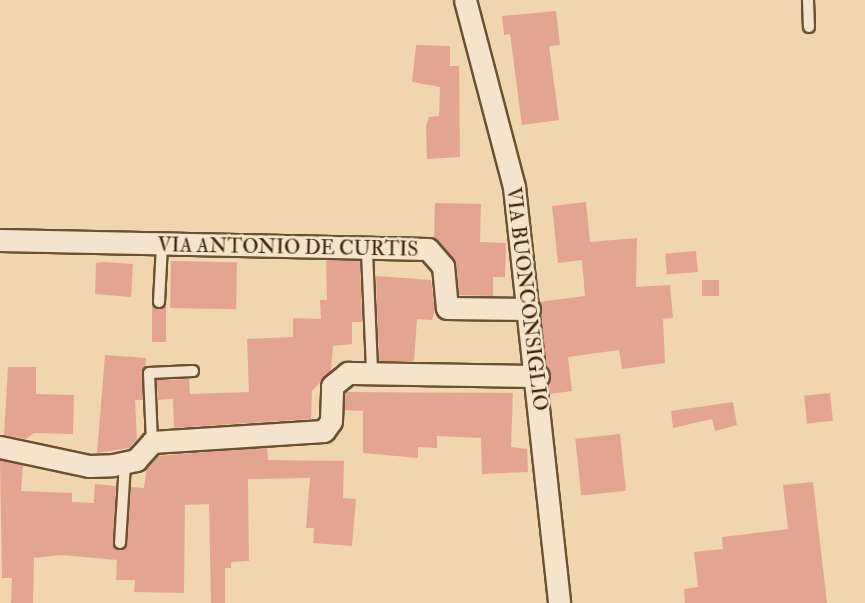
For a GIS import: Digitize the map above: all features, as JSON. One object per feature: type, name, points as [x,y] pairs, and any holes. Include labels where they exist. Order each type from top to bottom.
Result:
[{"type":"street","name":"VIA BUONCONSIGLIO","points":[[465,0],[514,187],[538,376],[560,603]]},
{"type":"street","name":"VIA ANTONIO DE CURTIS","points":[[0,240],[434,253],[443,266],[447,308],[530,309]]},
{"type":"street","points":[[0,447],[89,466],[125,463],[152,442],[309,436],[324,430],[331,421],[332,386],[338,377],[372,372],[538,376]]},
{"type":"lane","points":[[808,0],[809,27]]},
{"type":"lane","points":[[159,302],[162,245]]},
{"type":"lane","points":[[367,251],[372,372]]},
{"type":"lane","points":[[152,442],[149,373],[193,371]]},
{"type":"lane","points":[[120,543],[125,463]]},
{"type":"building","points":[[556,11],[560,45],[549,46],[559,120],[522,125],[510,34],[504,35],[502,16]]},
{"type":"building","points":[[416,45],[450,46],[450,66],[459,66],[460,157],[427,159],[426,126],[429,117],[439,116],[440,87],[412,82]]},
{"type":"building","points":[[586,202],[590,242],[637,238],[636,287],[670,285],[673,318],[663,319],[665,363],[622,369],[619,350],[568,357],[572,391],[550,394],[539,302],[585,296],[582,260],[558,263],[552,206]]},
{"type":"building","points":[[435,203],[481,204],[480,242],[506,243],[505,277],[493,277],[493,296],[459,295],[456,264],[434,238]]},
{"type":"building","points":[[696,251],[698,272],[667,275],[665,254]]},
{"type":"building","points":[[326,260],[360,260],[362,322],[352,322],[352,344],[333,346],[331,371],[312,391],[311,419],[174,428],[173,399],[158,400],[157,380],[189,379],[190,394],[249,392],[247,339],[293,337],[293,318],[321,319],[320,300],[327,300]]},
{"type":"building","points":[[171,261],[237,262],[236,309],[170,308]]},
{"type":"building","points":[[96,263],[133,264],[131,297],[95,294]]},
{"type":"building","points":[[376,276],[431,280],[435,310],[432,320],[417,319],[414,361],[379,361]]},
{"type":"building","points":[[702,280],[719,280],[719,296],[702,296]]},
{"type":"building","points":[[152,307],[166,307],[166,342],[152,342]]},
{"type":"building","points":[[105,355],[146,358],[143,400],[135,400],[137,439],[129,448],[97,453]]},
{"type":"building","points":[[8,367],[36,367],[36,394],[74,395],[73,434],[34,433],[26,439],[4,435]]},
{"type":"building","points":[[345,392],[513,393],[511,447],[527,449],[528,472],[482,474],[481,438],[437,436],[437,448],[418,447],[418,458],[363,453],[363,411],[344,410]]},
{"type":"building","points":[[830,393],[833,421],[807,424],[804,396]]},
{"type":"building","points":[[733,402],[737,425],[715,431],[712,419],[673,428],[671,411]]},
{"type":"building","points":[[620,434],[626,491],[581,495],[575,439]]},
{"type":"building","points":[[267,447],[268,460],[344,461],[343,498],[356,499],[352,546],[313,543],[314,528],[306,528],[310,478],[248,479],[249,561],[231,562],[231,568],[225,568],[225,603],[211,603],[209,504],[185,505],[184,593],[134,592],[135,580],[116,580],[117,560],[61,555],[34,558],[33,603],[11,603],[12,578],[2,578],[0,460],[23,465],[21,491],[72,493],[72,502],[94,503],[95,484],[116,486],[113,543],[120,550],[127,543],[131,487],[144,488],[147,467],[157,456]]},
{"type":"building","points":[[813,482],[827,603],[685,603],[684,589],[698,587],[694,552],[723,549],[722,537],[788,529],[783,485]]}]
